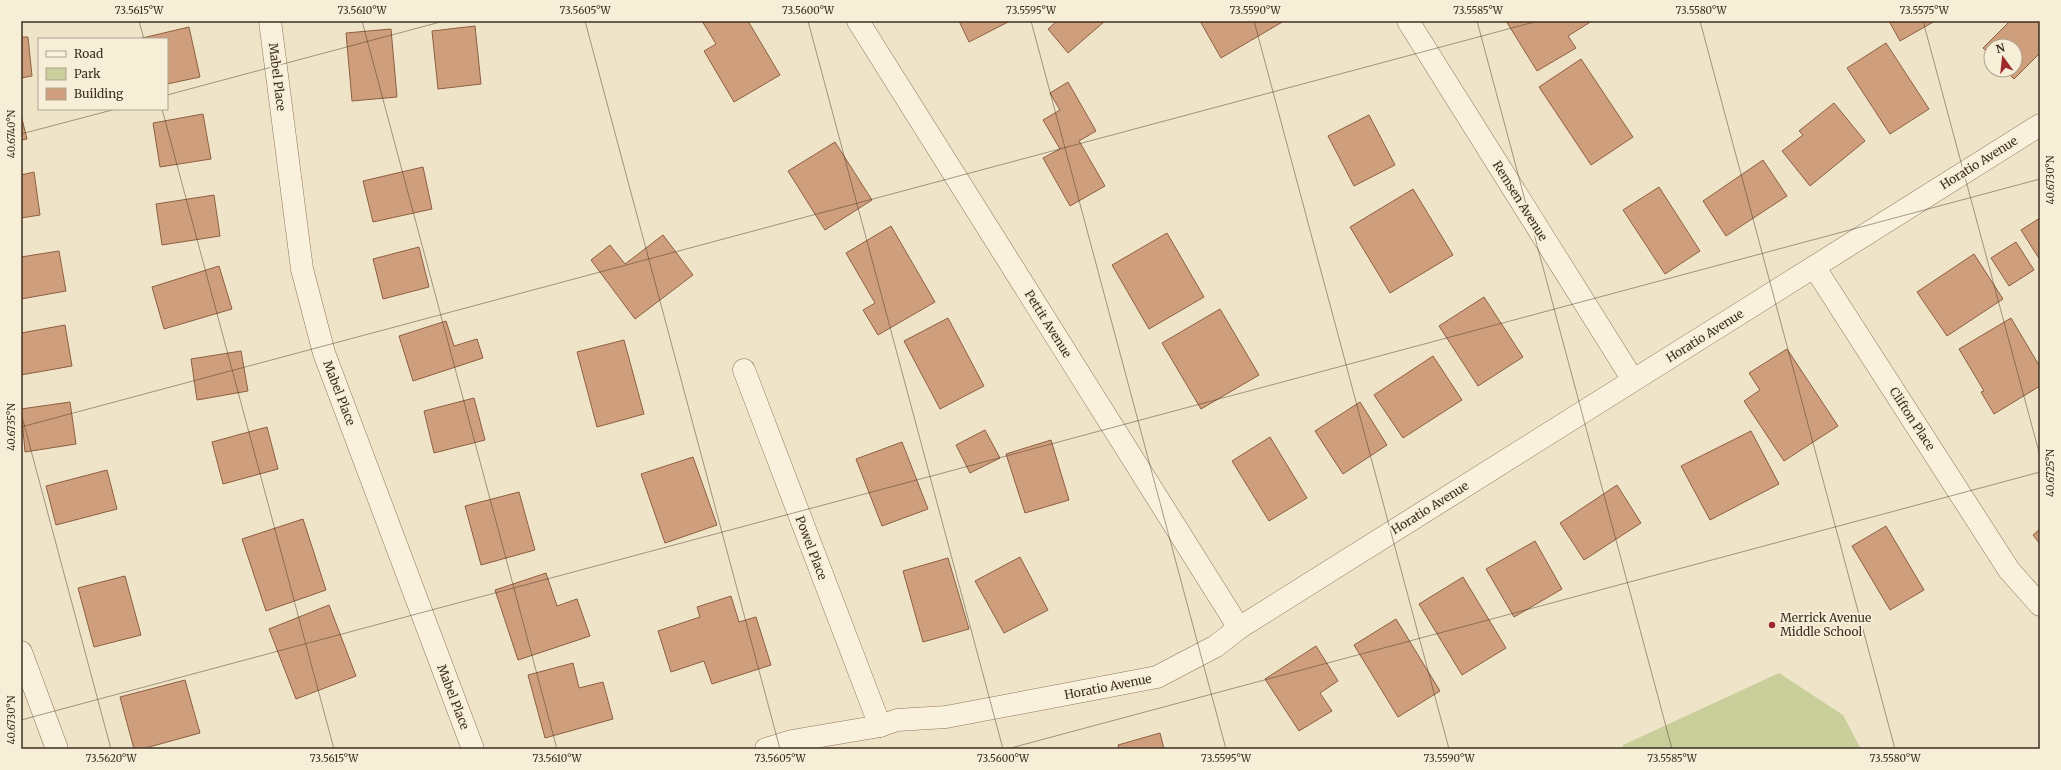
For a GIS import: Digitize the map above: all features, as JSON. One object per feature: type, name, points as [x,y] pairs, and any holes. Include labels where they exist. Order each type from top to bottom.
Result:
[{"type":"street","name":"Mabel Place","points":[[270,21],[302,269],[324,353],[473,749]]},
{"type":"street","name":"Pettit Avenue","points":[[858,21],[1239,628]]},
{"type":"street","name":"Remsen Avenue","points":[[1408,21],[1633,380]]},
{"type":"street","name":"Horatio Avenue","points":[[766,749],[792,741],[880,726],[897,720],[946,717],[1157,677],[1216,646],[1239,628],[1633,380],[1815,268],[2040,125]]},
{"type":"street","name":"Clifton Place","points":[[1815,268],[2009,570],[2040,605]]},
{"type":"street","name":"Powel Place","points":[[744,370],[880,726]]},
{"type":"street","points":[[21,652],[57,749]]},
{"type":"green space","points":[[1779,673],[1843,715],[1861,749],[1622,749],[1623,745]]},
{"type":"building","points":[[702,21],[748,21],[780,75],[734,102],[704,51],[716,44]]},
{"type":"building","points":[[959,21],[1010,21],[969,42]]},
{"type":"building","points":[[1057,21],[1105,21],[1068,53],[1048,29]]},
{"type":"building","points":[[1200,21],[1284,21],[1221,58]]},
{"type":"building","points":[[1506,21],[1592,21],[1568,36],[1576,48],[1537,71]]},
{"type":"building","points":[[1889,21],[1935,21],[1900,41]]},
{"type":"building","points":[[2010,21],[2040,21],[2040,53],[2023,70],[2023,38],[1993,38]]},
{"type":"building","points":[[475,26],[481,84],[438,89],[432,31]]},
{"type":"building","points":[[189,27],[200,77],[168,84],[168,38],[142,38]]},
{"type":"building","points":[[391,29],[397,97],[352,101],[346,33]]},
{"type":"building","points":[[21,37],[28,37],[32,76],[21,78]]},
{"type":"building","points":[[1886,43],[1929,109],[1890,134],[1847,68]]},
{"type":"building","points":[[1581,59],[1633,137],[1591,165],[1539,87]]},
{"type":"building","points":[[1068,82],[1096,131],[1079,141],[1105,186],[1070,206],[1043,158],[1060,149],[1043,120],[1060,110],[1050,93]]},
{"type":"building","points":[[1834,103],[1865,141],[1810,186],[1782,151],[1803,135],[1799,131]]},
{"type":"building","points":[[203,114],[211,159],[160,167],[153,123]]},
{"type":"building","points":[[21,115],[27,139],[21,140]]},
{"type":"building","points":[[1369,115],[1395,165],[1354,186],[1328,136]]},
{"type":"building","points":[[835,142],[872,200],[825,230],[788,171]]},
{"type":"building","points":[[1763,160],[1787,196],[1726,236],[1703,201]]},
{"type":"building","points":[[423,167],[432,209],[373,222],[363,181]]},
{"type":"building","points":[[34,172],[40,215],[21,218],[21,175]]},
{"type":"building","points":[[1659,187],[1700,251],[1665,274],[1623,210]]},
{"type":"building","points":[[1413,189],[1453,255],[1390,293],[1350,227]]},
{"type":"building","points":[[214,195],[220,236],[162,245],[156,204]]},
{"type":"building","points":[[2040,218],[2040,260],[2021,230]]},
{"type":"building","points":[[891,226],[935,302],[878,335],[863,310],[875,303],[846,253]]},
{"type":"building","points":[[1167,233],[1204,297],[1149,329],[1112,265]]},
{"type":"building","points":[[663,235],[693,275],[635,319],[591,260],[610,245],[625,264]]},
{"type":"building","points":[[2016,242],[2034,270],[2009,286],[1991,258]]},
{"type":"building","points":[[419,247],[429,287],[383,299],[373,259]]},
{"type":"building","points":[[59,251],[66,291],[21,299],[21,257]]},
{"type":"building","points":[[1974,254],[2003,299],[1947,336],[1917,292]]},
{"type":"building","points":[[219,266],[232,309],[164,329],[152,287]]},
{"type":"building","points":[[1484,297],[1523,357],[1478,386],[1439,326]]},
{"type":"building","points":[[1220,309],[1259,375],[1201,409],[1162,343]]},
{"type":"building","points":[[948,318],[984,386],[940,409],[904,341]]},
{"type":"building","points":[[2011,318],[2040,367],[2040,386],[1994,414],[1981,392],[1984,391],[1959,349]]},
{"type":"building","points":[[446,321],[454,346],[477,339],[483,358],[413,381],[399,336]]},
{"type":"building","points":[[65,325],[72,366],[21,375],[21,333]]},
{"type":"building","points":[[624,340],[644,414],[597,427],[577,352]]},
{"type":"building","points":[[1787,349],[1838,426],[1784,461],[1744,401],[1760,390],[1749,373]]},
{"type":"building","points":[[241,351],[248,391],[197,400],[191,359]]},
{"type":"building","points":[[1433,356],[1462,400],[1403,438],[1374,395]]},
{"type":"building","points":[[474,398],[485,440],[434,453],[424,411]]},
{"type":"building","points":[[70,402],[76,444],[25,452],[21,409]]},
{"type":"building","points":[[1360,402],[1387,445],[1343,474],[1315,431]]},
{"type":"building","points":[[267,427],[278,469],[223,484],[212,442]]},
{"type":"building","points":[[985,430],[1000,458],[970,473],[956,445]]},
{"type":"building","points":[[1751,431],[1779,484],[1710,520],[1681,466]]},
{"type":"building","points":[[1270,437],[1307,498],[1269,521],[1232,461]]},
{"type":"building","points":[[1051,440],[1069,500],[1025,513],[1006,454]]},
{"type":"building","points":[[902,442],[928,509],[882,526],[856,459]]},
{"type":"building","points":[[693,457],[717,525],[665,543],[641,474]]},
{"type":"building","points":[[107,470],[117,509],[56,525],[46,486]]},
{"type":"building","points":[[1617,485],[1641,523],[1584,560],[1560,523]]},
{"type":"building","points":[[519,492],[535,550],[481,565],[465,506]]},
{"type":"building","points":[[303,519],[326,590],[266,611],[242,539]]},
{"type":"building","points":[[1886,526],[1924,590],[1890,610],[1852,546]]},
{"type":"building","points":[[2040,529],[2040,544],[2033,535]]},
{"type":"building","points":[[1535,541],[1562,589],[1514,617],[1486,569]]},
{"type":"building","points":[[1020,557],[1048,610],[1004,633],[975,581]]},
{"type":"building","points":[[948,558],[969,629],[923,642],[903,571]]},
{"type":"building","points":[[546,573],[557,606],[577,599],[590,636],[518,660],[495,590]]},
{"type":"building","points":[[125,576],[141,635],[94,647],[78,588]]},
{"type":"building","points":[[1463,577],[1506,648],[1462,675],[1419,604]]},
{"type":"building","points":[[731,596],[739,622],[756,617],[771,665],[712,684],[704,661],[671,672],[658,631],[700,617],[697,607]]},
{"type":"building","points":[[329,605],[356,676],[296,699],[269,629]]},
{"type":"building","points":[[1396,619],[1440,691],[1398,717],[1354,645]]},
{"type":"building","points":[[1316,646],[1338,681],[1320,693],[1332,711],[1299,731],[1265,679]]},
{"type":"building","points":[[573,663],[579,688],[603,682],[613,719],[545,738],[528,675]]},
{"type":"building","points":[[185,680],[200,733],[142,749],[134,749],[120,697]]},
{"type":"building","points":[[1160,733],[1164,749],[1119,749],[1118,745]]},
{"type":"place","name":"Merrick Avenue Middle School","points":[[1772,625]]}]
